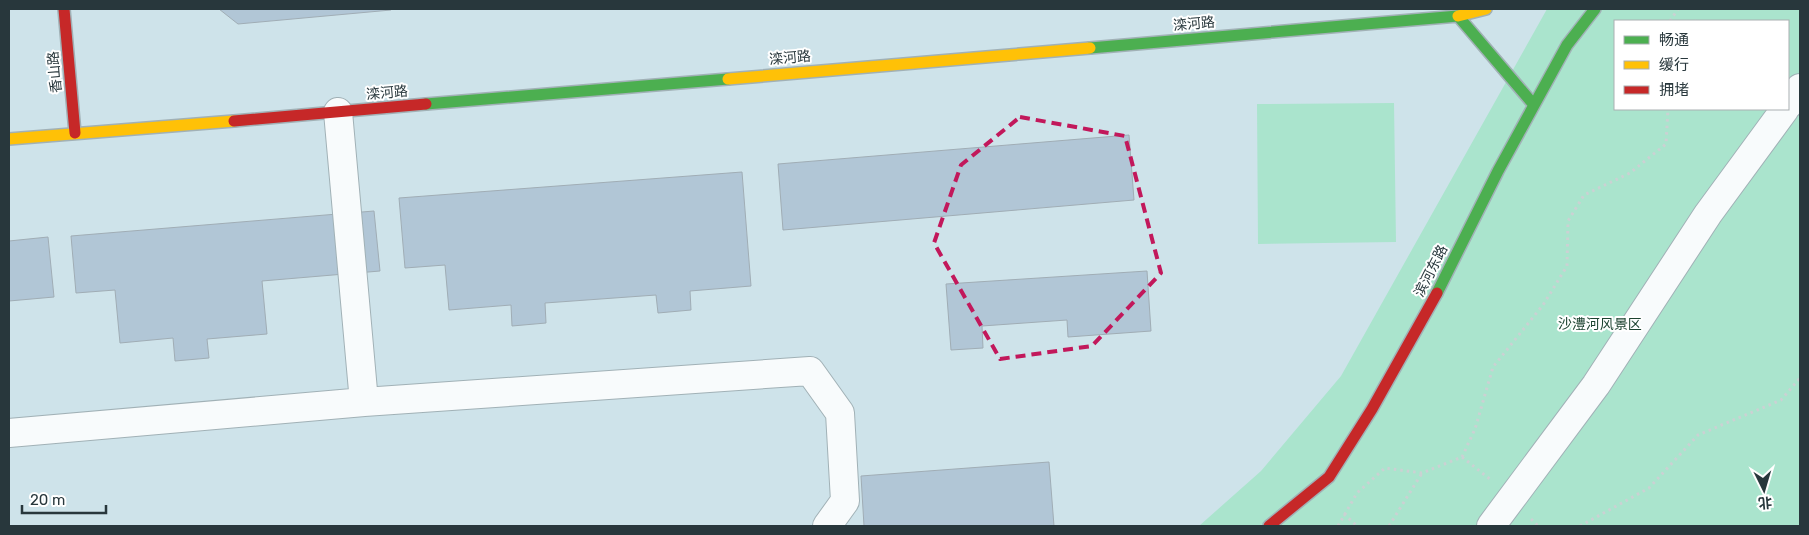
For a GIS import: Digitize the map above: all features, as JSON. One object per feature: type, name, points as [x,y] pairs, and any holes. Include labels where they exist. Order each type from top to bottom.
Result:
[{"type":"street","name":"香山路","points":[[64,9],[75,133]]},
{"type":"street","name":"滦河路","points":[[9,139],[1458,16],[1486,9]]},
{"type":"street","name":"滨河东路","points":[[1269,526],[1329,477],[1363,424],[1430,307],[1498,171],[1534,105],[1567,46],[1594,9]]},
{"type":"street","points":[[1458,16],[1534,105]]},
{"type":"street","points":[[1789,104],[1800,88]]},
{"type":"street","points":[[1491,526],[1596,385],[1708,214],[1784,110]]},
{"type":"street","points":[[338,112],[364,402]]},
{"type":"street","points":[[9,433],[364,402],[810,370],[840,413],[845,501],[827,526]]},
{"type":"path","points":[[1671,20],[1678,9]]},
{"type":"path","points":[[1338,526],[1357,492],[1385,468],[1422,473],[1462,457],[1475,429],[1493,367],[1543,305],[1567,266],[1568,221],[1584,195],[1630,173],[1666,144],[1668,110]]},
{"type":"path","points":[[1580,526],[1649,488],[1698,435],[1782,400],[1800,378]]},
{"type":"path","points":[[1389,526],[1422,473]]},
{"type":"path","points":[[1344,514],[1357,526]]},
{"type":"highlighted area","points":[[1020,117],[1125,136],[1161,273],[1092,346],[1000,359],[934,243],[961,165]]},
{"type":"green space","name":"沙澧河风景区","points":[[1547,9],[1800,9],[1800,526],[1199,526],[1261,471],[1341,376]]},
{"type":"green space","points":[[1394,103],[1396,242],[1258,244],[1257,104]]},
{"type":"building","points":[[219,9],[391,9],[391,10],[238,24]]},
{"type":"building","points":[[1129,135],[1134,200],[783,230],[778,164]]},
{"type":"building","points":[[742,172],[751,286],[690,291],[691,310],[658,313],[656,295],[545,303],[546,323],[512,326],[511,305],[449,310],[445,265],[405,268],[399,198]]},
{"type":"building","points":[[374,211],[380,271],[262,281],[267,334],[207,339],[209,358],[175,361],[173,338],[120,343],[115,290],[76,293],[71,236]]},
{"type":"building","points":[[48,237],[54,297],[9,301],[9,241]]},
{"type":"building","points":[[1147,271],[1151,331],[1068,337],[1067,320],[982,326],[983,348],[951,350],[946,284]]},
{"type":"building","points":[[1049,462],[1054,526],[864,526],[861,476]]},
{"type":"traffic: fast","points":[[1437,293],[1498,171],[1567,45],[1595,9]]},
{"type":"traffic: fast","points":[[1090,48],[1458,16],[1534,105]]},
{"type":"traffic: fast","points":[[426,104],[728,79]]},
{"type":"traffic: slow","points":[[1458,16],[1486,9]]},
{"type":"traffic: slow","points":[[728,79],[1090,48]]},
{"type":"traffic: slow","points":[[9,139],[234,121]]},
{"type":"traffic: jam","points":[[64,9],[75,133]]},
{"type":"traffic: jam","points":[[234,121],[426,104]]},
{"type":"traffic: jam","points":[[1269,526],[1329,477],[1372,409],[1437,293]]}]
